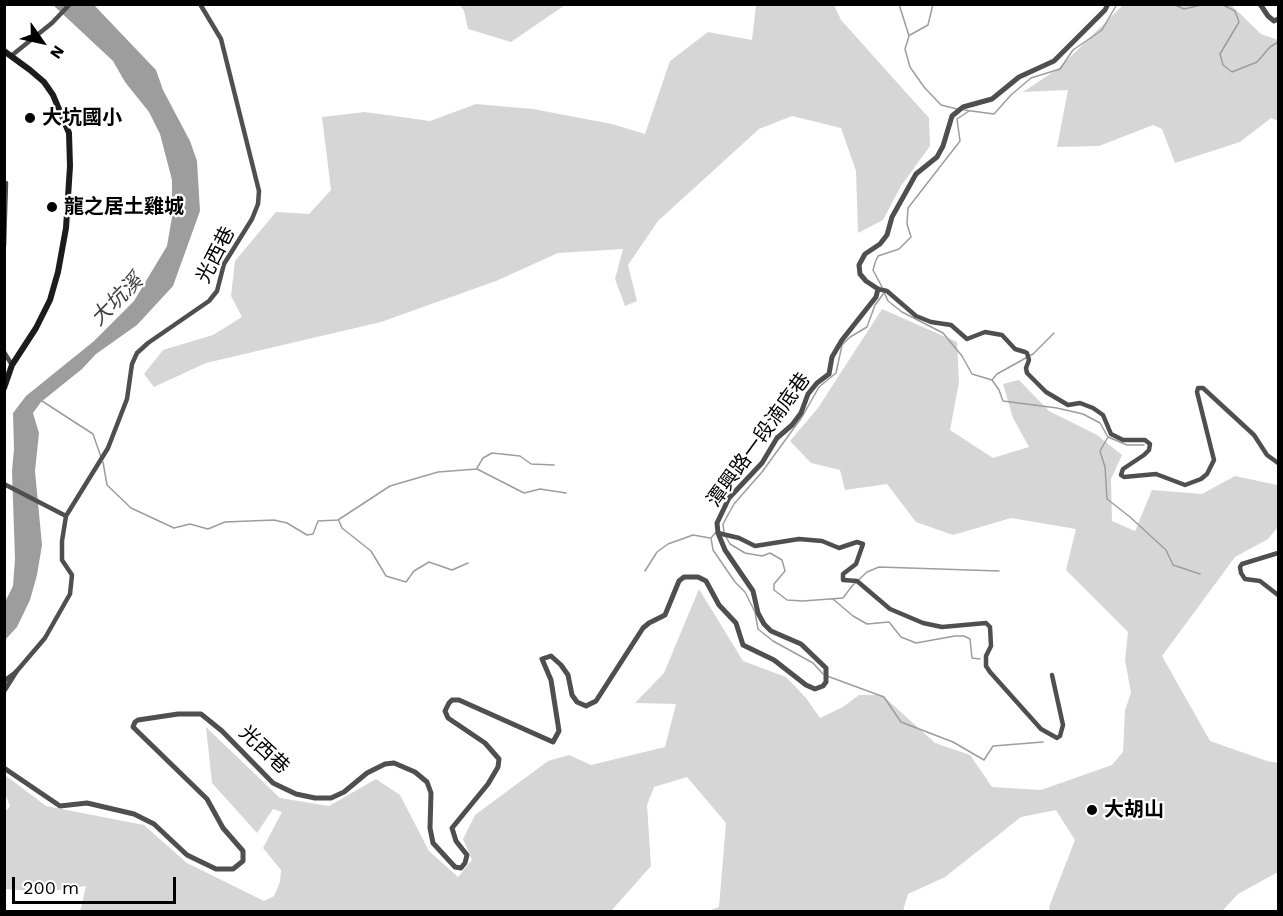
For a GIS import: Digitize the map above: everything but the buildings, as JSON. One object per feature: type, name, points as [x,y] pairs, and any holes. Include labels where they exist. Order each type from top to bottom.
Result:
[{"type":"main road","points":[[4,51],[44,82],[53,95],[69,133],[70,166],[66,228],[50,300],[36,328],[12,365],[4,388]]},
{"type":"street","points":[[11,56],[52,22],[69,4]]},
{"type":"street","name":"光西巷","points":[[4,691],[16,672],[45,638],[70,594],[72,575],[62,560],[66,516],[108,448],[127,399],[132,364],[137,353],[209,301],[217,291],[224,264],[252,219],[258,204],[259,191],[221,39],[200,4]]},
{"type":"street","points":[[1108,4],[1105,10],[1054,61],[1019,76],[992,99],[963,107],[952,116],[943,146],[937,157],[916,174],[892,217],[887,235],[880,244],[865,254],[859,266],[860,274],[866,281],[887,291],[916,316],[931,322],[951,325],[967,339],[985,332],[1002,335],[1015,349],[1026,353],[1029,360],[1027,373],[1046,393],[1068,405],[1080,403],[1093,408],[1103,415],[1111,434],[1123,440],[1144,440],[1150,444],[1149,450],[1144,455],[1123,469],[1121,475],[1124,477],[1156,474],[1185,485],[1208,474],[1214,460],[1197,392],[1198,388],[1203,388],[1254,435],[1267,455],[1278,463]]},
{"type":"street","points":[[1260,4],[1274,21],[1278,19]]},
{"type":"street","points":[[4,246],[6,183]]},
{"type":"street","name":"潭興路一段湳底巷","points":[[553,742],[559,731],[551,680],[542,659],[551,656],[561,665],[568,675],[572,695],[577,702],[586,706],[596,701],[644,628],[665,615],[679,581],[684,577],[698,577],[706,581],[719,605],[736,623],[743,645],[774,660],[806,685],[815,689],[823,686],[827,674],[826,668],[801,644],[771,631],[764,624],[758,613],[753,591],[725,550],[717,523],[729,498],[762,463],[777,438],[792,425],[801,413],[808,394],[829,374],[832,357],[842,340],[876,297],[878,288]]},
{"type":"street","points":[[4,352],[12,365]]},
{"type":"street","points":[[4,484],[66,516]]},
{"type":"street","points":[[718,532],[739,538],[755,546],[799,539],[822,541],[839,548],[857,542],[863,544],[856,564],[843,574],[843,580],[857,581],[890,609],[923,623],[942,627],[986,623],[990,627],[991,646],[986,656],[986,666],[1041,729],[1057,738],[1060,736],[1063,725],[1052,675]]},
{"type":"street","points":[[1278,553],[1242,564],[1240,567],[1245,579],[1260,581],[1278,595]]},
{"type":"street","name":"光西巷","points":[[4,681],[16,672]]},
{"type":"street","name":"光西巷","points":[[4,768],[60,806],[87,803],[134,814],[154,824],[187,855],[216,869],[233,869],[243,861],[243,851],[223,828],[207,799],[134,727],[138,720],[178,714],[201,714],[222,731],[273,783],[296,794],[315,798],[331,798],[344,792],[367,773],[385,764],[394,763],[415,772],[427,782],[431,792],[430,828],[433,843],[455,867],[460,868],[465,863],[467,855],[456,841],[452,828],[488,784],[498,766],[499,759],[484,743],[448,718],[445,711],[449,703],[452,700],[459,700],[553,742]]},
{"type":"shaded area","points":[[53,5],[94,5],[156,70],[163,90],[190,141],[197,161],[200,211],[173,286],[137,325],[96,354],[82,369],[41,402],[33,413],[39,433],[35,471],[42,545],[30,600],[17,627],[5,640],[4,604],[13,586],[15,559],[13,413],[26,396],[94,341],[134,301],[167,246],[172,217],[172,180],[160,134],[149,112],[125,82],[113,61]]},
{"type":"shaded area","points":[[460,5],[565,5],[511,42],[468,29],[464,11]]},
{"type":"shaded area","points":[[756,5],[834,5],[841,20],[929,118],[930,146],[901,186],[883,220],[858,233],[856,171],[841,128],[792,116],[759,129],[658,221],[628,265],[637,301],[625,306],[615,279],[623,249],[558,253],[496,281],[381,322],[206,363],[154,387],[144,374],[163,350],[213,335],[242,317],[231,296],[235,261],[276,212],[309,214],[331,190],[322,117],[365,112],[430,121],[476,104],[533,109],[612,124],[645,134],[670,61],[708,32],[752,40]]},
{"type":"shaded area","points":[[1123,5],[1231,5],[1261,34],[1278,40],[1278,121],[1271,118],[1240,142],[1175,163],[1162,129],[1153,125],[1099,146],[1057,147],[1068,90],[1023,92],[1059,68]]},
{"type":"shaded area","points":[[882,309],[957,342],[959,382],[950,430],[993,458],[1029,447],[1013,418],[1003,384],[1019,380],[1049,411],[1097,435],[1122,455],[1111,479],[1112,521],[1135,531],[1152,490],[1202,494],[1235,476],[1277,485],[1278,527],[1268,539],[1235,557],[1162,656],[1210,741],[1278,763],[1278,872],[1238,894],[1222,911],[1050,911],[1049,907],[1075,840],[1056,810],[1021,817],[945,877],[908,894],[903,911],[708,911],[719,907],[726,823],[687,777],[654,787],[647,805],[651,866],[611,911],[80,912],[86,886],[45,892],[5,889],[5,812],[10,806],[5,793],[5,775],[46,806],[144,825],[187,863],[264,901],[274,896],[280,882],[281,870],[263,848],[282,812],[273,809],[257,833],[212,783],[206,727],[280,798],[329,806],[376,779],[400,795],[429,851],[458,877],[472,860],[463,839],[475,815],[548,761],[569,755],[591,765],[665,747],[676,704],[635,703],[664,673],[699,589],[743,661],[786,677],[806,698],[820,718],[843,707],[859,695],[882,695],[935,743],[970,755],[992,787],[1041,790],[1112,765],[1123,752],[1125,710],[1131,693],[1125,660],[1128,632],[1066,570],[1076,529],[1011,518],[953,535],[916,522],[887,484],[845,490],[840,470],[811,463],[790,441],[818,408]]},
{"type":"waterway","points":[[899,4],[909,36],[905,49],[910,67],[941,105],[957,109]]},
{"type":"waterway","points":[[910,35],[928,25],[933,4]]},
{"type":"waterway","points":[[964,110],[994,114],[1031,78],[1060,69],[1073,50],[1102,30],[1117,4]]},
{"type":"waterway","points":[[1173,4],[1184,9],[1205,4]]},
{"type":"waterway","points":[[1221,4],[1235,11],[1239,22],[1220,54],[1223,65],[1232,72],[1257,62],[1270,47],[1278,42]]},
{"type":"waterway","points":[[882,287],[873,270],[878,256],[899,249],[911,237],[907,224],[908,208],[960,141],[957,119],[969,111]]},
{"type":"waterway","points":[[884,292],[888,301],[902,312],[943,333],[962,356],[972,374],[992,380],[1003,401],[1057,408],[1083,414],[1100,423],[1108,437],[1100,451],[1105,467],[1107,499],[1166,550],[1173,565],[1200,574]]},
{"type":"waterway","points":[[724,532],[723,524],[734,504],[762,472],[802,417],[819,387],[836,373],[842,345],[850,337],[867,327],[875,305],[884,293]]},
{"type":"waterway","points":[[992,380],[997,374],[1033,354],[1054,333]]},
{"type":"waterway","points":[[42,401],[93,434],[101,457]]},
{"type":"waterway","points":[[1108,437],[1127,445],[1144,445]]},
{"type":"waterway","points":[[477,468],[483,458],[492,453],[520,456],[531,464],[554,465]]},
{"type":"waterway","points":[[103,462],[107,485],[131,508],[174,528],[190,524],[208,529],[225,522],[274,520],[287,523],[307,535],[313,534],[318,521],[338,520],[390,486],[438,472],[477,469],[524,493],[540,489],[566,493]]},
{"type":"waterway","points":[[339,521],[342,528],[371,551],[386,576],[406,582],[414,571],[429,562],[452,570],[468,563]]},
{"type":"waterway","points":[[716,532],[711,538],[713,550],[735,582],[745,592],[755,612],[758,629],[773,641],[813,663],[823,674]]},
{"type":"waterway","points":[[645,571],[657,552],[668,544],[693,535],[710,538]]},
{"type":"waterway","points":[[726,537],[730,544],[745,553],[762,556],[770,553],[782,560],[785,571],[774,584],[774,590],[787,600],[843,598],[867,572],[879,567],[999,571]]},
{"type":"waterway","points":[[833,599],[853,616],[867,624],[889,622],[901,637],[916,643],[964,636],[970,639],[972,658],[980,659]]},
{"type":"waterway","points":[[827,676],[884,697],[901,722],[953,742],[984,760],[993,746],[1043,742]]},
{"type":"place","name":"大坑國小","points":[[30,118]]},
{"type":"place","name":"龍之居土雞城","points":[[52,207]]},
{"type":"place","name":"大胡山","points":[[1092,810]]},
{"type":"water label","name":"大坑溪","points":[[117,300]]}]
